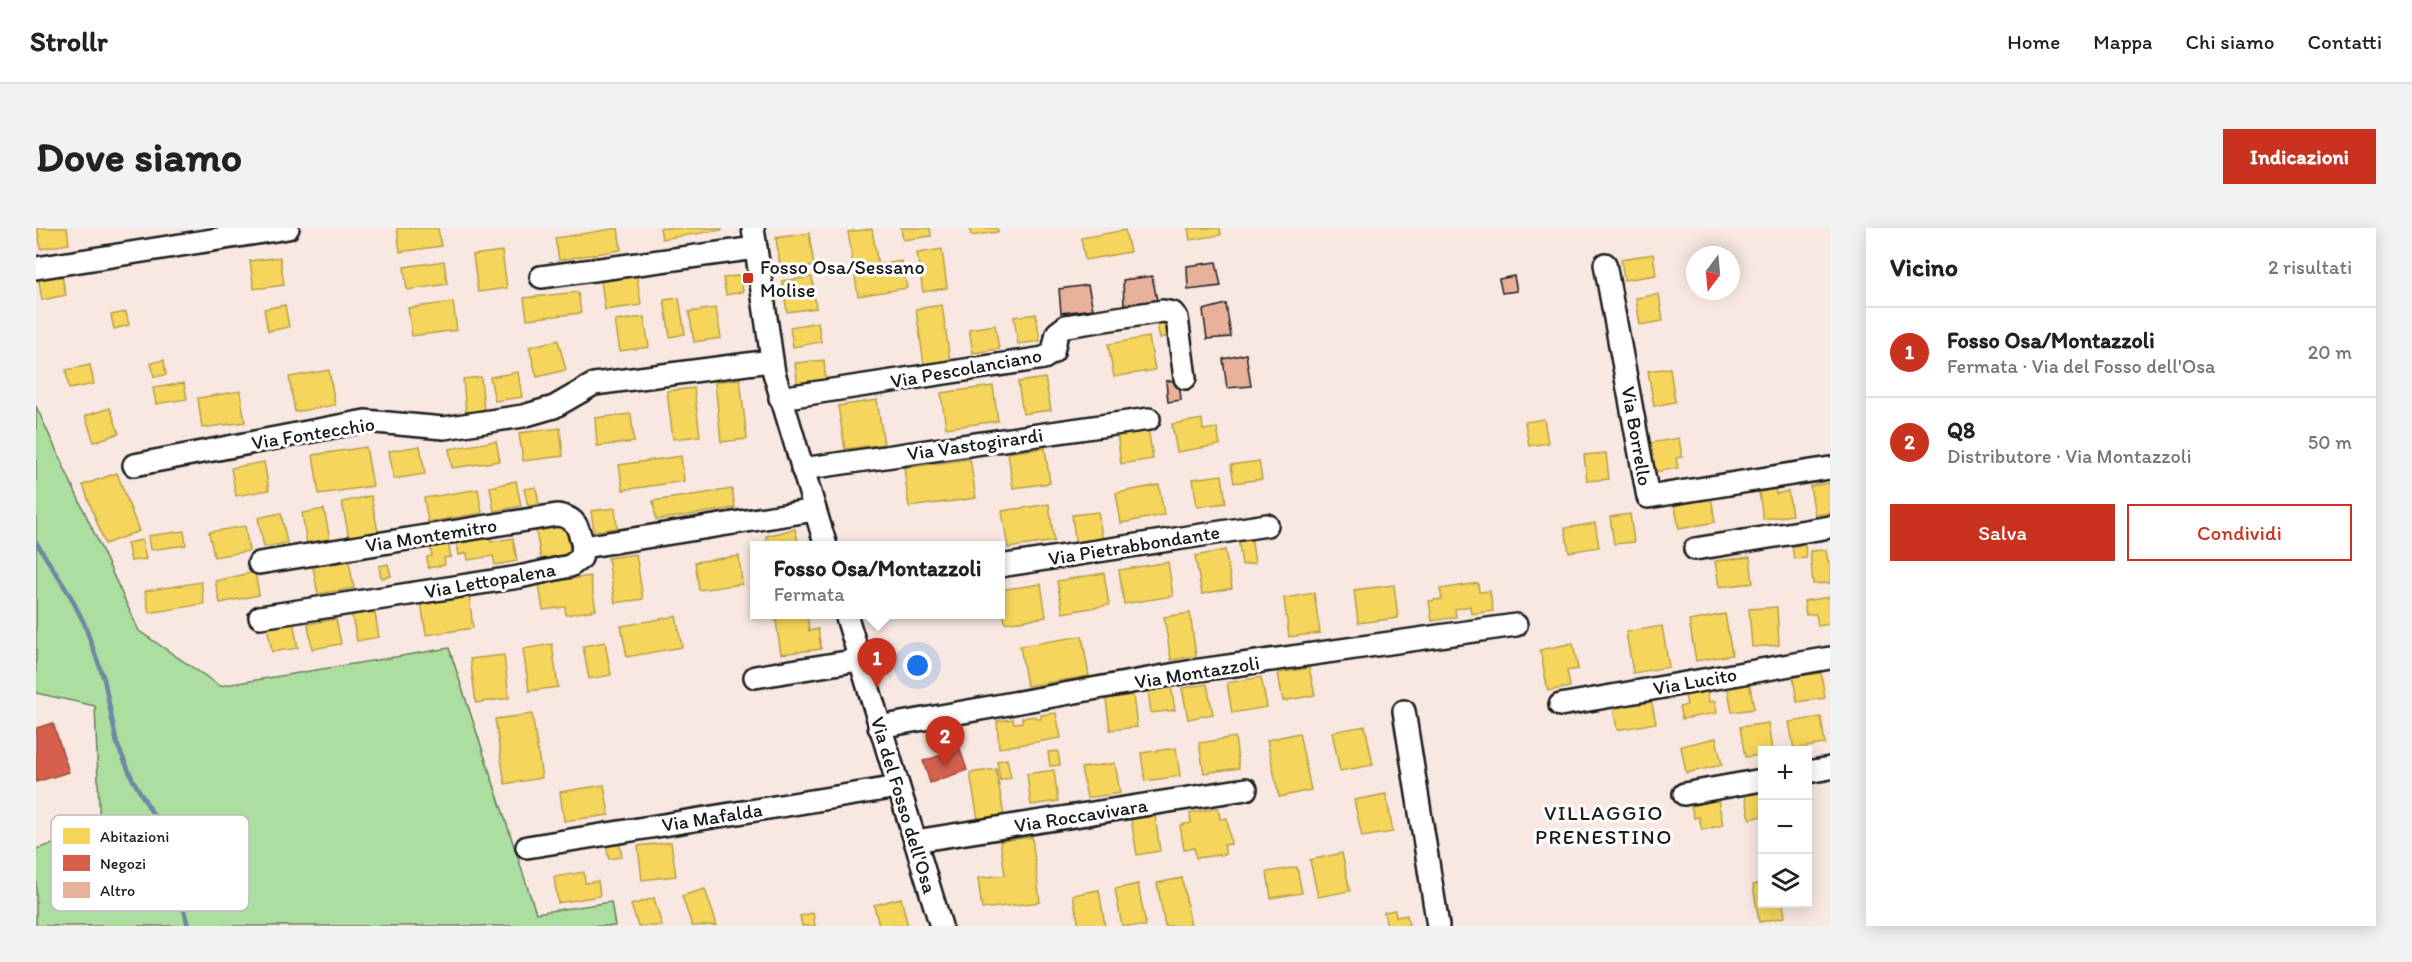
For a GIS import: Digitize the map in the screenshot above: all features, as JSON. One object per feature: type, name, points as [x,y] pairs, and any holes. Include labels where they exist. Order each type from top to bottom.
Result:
[{"type":"street","points":[[36,268],[288,228]]},
{"type":"street","points":[[541,277],[754,238],[771,361],[801,469],[824,541]]},
{"type":"street","name":"Via Borrello","points":[[1605,264],[1648,497],[1830,468]]},
{"type":"street","name":"Via Pescolanciano","points":[[780,398],[1044,358],[1053,352],[1057,333],[1066,326],[1166,311],[1177,318],[1185,378]]},
{"type":"street","name":"Via Fontecchio","points":[[134,465],[355,423],[375,422],[444,428],[523,416],[554,407],[594,384],[771,361]]},
{"type":"street","name":"Via Vastogirardi","points":[[801,469],[1149,419]]},
{"type":"street","points":[[583,547],[815,510]]},
{"type":"street","name":"Via Montemitro","points":[[259,563],[557,514],[569,518],[578,525],[583,547]]},
{"type":"street","name":"Via Pietrabbondante","points":[[1005,565],[1267,525]]},
{"type":"street","points":[[1695,549],[1830,527]]},
{"type":"street","name":"Via Lettopalena","points":[[260,617],[541,573],[575,564],[583,555],[583,547]]},
{"type":"street","name":"Via del Fosso dell'Osa","points":[[847,619],[941,926]]},
{"type":"street","name":"Via Montazzoli","points":[[879,727],[1193,671],[1516,625]]},
{"type":"street","name":"Via Lucito","points":[[1560,705],[1830,658]]},
{"type":"street","points":[[755,677],[860,660]]},
{"type":"street","points":[[1404,711],[1438,926]]},
{"type":"street","points":[[1812,771],[1830,768]]},
{"type":"street","points":[[1684,794],[1758,781]]},
{"type":"street","name":"Via Mafalda","points":[[527,847],[898,787]]},
{"type":"street","name":"Via Roccavivara","points":[[915,841],[1246,789]]},
{"type":"green space","points":[[36,406],[139,631],[220,686],[449,648],[536,913],[611,902],[615,926],[36,926],[36,849],[51,845],[51,911],[249,911],[249,815],[99,815],[95,706],[36,693]]},
{"type":"building: Abitazioni","points":[[37,228],[67,228],[69,244],[41,249]]},
{"type":"building: Abitazioni","points":[[397,228],[438,228],[441,246],[400,252]]},
{"type":"building: Abitazioni","points":[[618,228],[621,250],[559,260],[555,238]]},
{"type":"building: Abitazioni","points":[[660,228],[721,228],[722,230],[662,239]]},
{"type":"building: Abitazioni","points":[[901,228],[930,228],[931,236],[903,240]]},
{"type":"building: Abitazioni","points":[[970,228],[997,228],[998,232],[971,236]]},
{"type":"building: Abitazioni","points":[[1188,228],[1220,228],[1221,235],[1190,240]]},
{"type":"building: Abitazioni","points":[[872,229],[878,265],[902,261],[907,288],[858,296],[848,232]]},
{"type":"building: Abitazioni","points":[[1125,230],[1130,252],[1085,260],[1081,238]]},
{"type":"building: Abitazioni","points":[[809,233],[814,266],[781,271],[776,238]]},
{"type":"building: Abitazioni","points":[[942,249],[947,288],[923,292],[917,253]]},
{"type":"building: Abitazioni","points":[[502,251],[507,288],[478,292],[473,255]]},
{"type":"building: Abitazioni","points":[[1653,254],[1656,275],[1624,280],[1621,259]]},
{"type":"building: Abitazioni","points":[[280,257],[284,285],[254,289],[250,261]]},
{"type":"building: Abitazioni","points":[[444,261],[447,284],[407,290],[404,267]]},
{"type":"building: Abitazioni","points":[[61,272],[66,295],[42,300],[38,276]]},
{"type":"building: Abitazioni","points":[[740,275],[743,292],[726,295],[723,278]]},
{"type":"building: Abitazioni","points":[[637,276],[641,305],[605,310],[601,281]]},
{"type":"building: Abitazioni","points":[[812,277],[816,308],[787,312],[782,281]]},
{"type":"building: Abitazioni","points":[[578,292],[581,313],[527,319],[524,298]]},
{"type":"building: Abitazioni","points":[[1659,294],[1663,321],[1640,325],[1636,298]]},
{"type":"building: Abitazioni","points":[[679,298],[685,334],[670,337],[664,300]]},
{"type":"building: Abitazioni","points":[[453,302],[457,330],[412,336],[408,308]]},
{"type":"building: Abitazioni","points":[[285,305],[289,327],[268,331],[264,309]]},
{"type":"building: Abitazioni","points":[[942,305],[950,360],[924,364],[916,309]]},
{"type":"building: Abitazioni","points":[[716,308],[721,338],[694,342],[689,312]]},
{"type":"building: Abitazioni","points":[[126,312],[129,325],[114,329],[111,315]]},
{"type":"building: Abitazioni","points":[[1036,314],[1040,341],[1018,344],[1014,317]]},
{"type":"building: Abitazioni","points":[[644,317],[649,347],[620,351],[615,321]]},
{"type":"building: Abitazioni","points":[[818,322],[821,342],[793,347],[790,327]]},
{"type":"building: Abitazioni","points":[[1171,322],[1173,335],[1160,338],[1157,324]]},
{"type":"building: Abitazioni","points":[[995,325],[999,349],[973,353],[969,329]]},
{"type":"building: Abitazioni","points":[[1149,337],[1155,370],[1114,377],[1108,344]]},
{"type":"building: Abitazioni","points":[[558,340],[566,370],[537,377],[529,347]]},
{"type":"building: Abitazioni","points":[[164,360],[166,375],[154,377],[151,363]]},
{"type":"building: Abitazioni","points":[[824,360],[826,385],[798,388],[795,363]]},
{"type":"building: Abitazioni","points":[[90,365],[94,384],[69,389],[66,370]]},
{"type":"building: Abitazioni","points":[[1670,368],[1675,402],[1654,406],[1648,371]]},
{"type":"building: Abitazioni","points":[[329,370],[335,405],[295,412],[289,377]]},
{"type":"building: Abitazioni","points":[[518,372],[522,397],[495,401],[490,377]]},
{"type":"building: Abitazioni","points":[[481,377],[484,411],[466,413],[463,379]]},
{"type":"building: Abitazioni","points":[[1045,378],[1051,410],[1023,414],[1018,382]]},
{"type":"building: Abitazioni","points":[[740,379],[747,439],[721,442],[715,382]]},
{"type":"building: Abitazioni","points":[[184,383],[187,399],[156,404],[153,388]]},
{"type":"building: Abitazioni","points":[[993,386],[998,421],[946,428],[941,393]]},
{"type":"building: Abitazioni","points":[[694,388],[700,436],[673,439],[667,391]]},
{"type":"building: Abitazioni","points":[[240,391],[245,422],[202,428],[198,398]]},
{"type":"building: Abitazioni","points":[[877,400],[884,444],[845,449],[838,406]]},
{"type":"building: Abitazioni","points":[[110,408],[119,433],[94,442],[85,416]]},
{"type":"building: Abitazioni","points":[[631,414],[634,442],[597,446],[595,418]]},
{"type":"building: Abitazioni","points":[[1202,419],[1203,430],[1217,428],[1220,445],[1177,452],[1172,424]]},
{"type":"building: Abitazioni","points":[[1544,419],[1548,443],[1529,446],[1525,422]]},
{"type":"building: Abitazioni","points":[[560,428],[563,456],[523,461],[519,433]]},
{"type":"building: Abitazioni","points":[[1148,428],[1153,459],[1121,464],[1117,433]]},
{"type":"building: Abitazioni","points":[[1679,438],[1682,457],[1676,458],[1678,468],[1655,472],[1650,443]]},
{"type":"building: Abitazioni","points":[[496,441],[500,461],[452,468],[449,449]]},
{"type":"building: Abitazioni","points":[[420,446],[425,474],[394,479],[389,451]]},
{"type":"building: Abitazioni","points":[[366,447],[373,486],[319,494],[313,455]]},
{"type":"building: Abitazioni","points":[[1045,448],[1050,483],[1013,488],[1008,453]]},
{"type":"building: Abitazioni","points":[[1606,453],[1609,479],[1587,481],[1584,455]]},
{"type":"building: Abitazioni","points":[[681,456],[684,481],[623,490],[619,465]]},
{"type":"building: Abitazioni","points":[[970,459],[976,498],[909,507],[904,468]]},
{"type":"building: Abitazioni","points":[[1259,461],[1262,479],[1234,483],[1231,465]]},
{"type":"building: Abitazioni","points":[[264,462],[269,490],[236,496],[231,468]]},
{"type":"building: Abitazioni","points":[[117,473],[139,531],[105,544],[83,485]]},
{"type":"building: Abitazioni","points":[[1222,475],[1226,503],[1197,507],[1193,479]]},
{"type":"building: Abitazioni","points":[[516,481],[521,506],[494,511],[490,487]]},
{"type":"building: Abitazioni","points":[[1830,483],[1830,513],[1815,515],[1810,486]]},
{"type":"building: Abitazioni","points":[[1159,485],[1164,515],[1121,523],[1116,493]]},
{"type":"building: Abitazioni","points":[[536,487],[539,504],[528,506],[524,489]]},
{"type":"building: Abitazioni","points":[[478,489],[482,513],[428,522],[424,498]]},
{"type":"building: Abitazioni","points":[[732,489],[735,508],[656,520],[653,501]]},
{"type":"building: Abitazioni","points":[[1775,489],[1776,494],[1788,491],[1792,515],[1763,519],[1759,492]]},
{"type":"building: Abitazioni","points":[[371,496],[378,532],[349,538],[342,502]]},
{"type":"building: Abitazioni","points":[[1711,496],[1715,522],[1679,529],[1674,502]]},
{"type":"building: Abitazioni","points":[[1049,504],[1054,541],[1008,548],[1002,511]]},
{"type":"building: Abitazioni","points":[[615,508],[617,528],[594,531],[591,511]]},
{"type":"building: Abitazioni","points":[[324,509],[330,540],[307,544],[302,513]]},
{"type":"building: Abitazioni","points":[[1098,512],[1103,542],[1076,546],[1072,515]]},
{"type":"building: Abitazioni","points":[[281,513],[287,543],[264,547],[258,518]]},
{"type":"building: Abitazioni","points":[[1630,514],[1634,542],[1614,544],[1610,517]]},
{"type":"building: Abitazioni","points":[[1595,523],[1599,547],[1569,552],[1565,528]]},
{"type":"building: Abitazioni","points":[[565,525],[571,553],[541,559],[536,531]]},
{"type":"building: Abitazioni","points":[[245,526],[249,551],[214,557],[209,532]]},
{"type":"building: Abitazioni","points":[[795,529],[798,541],[767,541],[766,536]]},
{"type":"building: Abitazioni","points":[[184,531],[186,545],[150,550],[148,536]]},
{"type":"building: Abitazioni","points":[[489,534],[491,542],[513,538],[517,561],[495,565],[493,556],[468,560],[467,553],[459,555],[456,540]]},
{"type":"building: Abitazioni","points":[[1251,536],[1255,563],[1242,565],[1238,538]]},
{"type":"building: Abitazioni","points":[[142,540],[146,559],[131,561],[127,543]]},
{"type":"building: Abitazioni","points":[[448,542],[451,557],[444,558],[445,565],[428,568],[427,557],[432,556],[430,545]]},
{"type":"building: Abitazioni","points":[[1805,545],[1806,558],[1794,559],[1792,546]]},
{"type":"building: Abitazioni","points":[[1225,550],[1232,588],[1202,594],[1195,556]]},
{"type":"building: Abitazioni","points":[[1826,550],[1828,562],[1830,562],[1830,583],[1813,584],[1810,551]]},
{"type":"building: Abitazioni","points":[[636,554],[643,599],[615,603],[608,558]]},
{"type":"building: Abitazioni","points":[[739,556],[742,584],[699,590],[695,562]]},
{"type":"building: Abitazioni","points":[[1750,557],[1753,583],[1719,587],[1715,561]]},
{"type":"building: Abitazioni","points":[[349,561],[354,588],[318,594],[313,567]]},
{"type":"building: Abitazioni","points":[[1168,562],[1173,596],[1124,604],[1119,570]]},
{"type":"building: Abitazioni","points":[[388,564],[391,576],[381,578],[379,566]]},
{"type":"building: Abitazioni","points":[[255,572],[259,595],[220,603],[215,581]]},
{"type":"building: Abitazioni","points":[[1104,573],[1109,605],[1063,613],[1057,581]]},
{"type":"building: Abitazioni","points":[[590,576],[596,610],[566,615],[565,607],[543,610],[539,584]]},
{"type":"building: Abitazioni","points":[[201,582],[204,604],[149,613],[145,591]]},
{"type":"building: Abitazioni","points":[[1478,583],[1479,592],[1490,591],[1493,611],[1471,614],[1470,606],[1455,609],[1456,617],[1432,621],[1429,601],[1442,599],[1440,589]]},
{"type":"building: Abitazioni","points":[[1041,584],[1046,617],[1005,623],[1005,589]]},
{"type":"building: Abitazioni","points":[[1394,585],[1398,618],[1358,623],[1354,590]]},
{"type":"building: Abitazioni","points":[[1314,593],[1320,633],[1289,637],[1284,598]]},
{"type":"building: Abitazioni","points":[[469,595],[473,628],[426,635],[421,602]]},
{"type":"building: Abitazioni","points":[[1830,597],[1830,624],[1818,626],[1816,614],[1806,615],[1804,601]]},
{"type":"building: Abitazioni","points":[[1777,607],[1779,645],[1752,647],[1749,609]]},
{"type":"building: Abitazioni","points":[[374,608],[379,637],[357,641],[351,612]]},
{"type":"building: Abitazioni","points":[[1190,613],[1196,656],[1171,660],[1164,617]]},
{"type":"building: Abitazioni","points":[[1725,614],[1732,655],[1696,661],[1689,621]]},
{"type":"building: Abitazioni","points":[[676,616],[682,647],[627,657],[621,626]]},
{"type":"building: Abitazioni","points":[[336,619],[341,644],[312,649],[308,624]]},
{"type":"building: Abitazioni","points":[[776,619],[808,619],[809,631],[818,629],[821,649],[781,654]]},
{"type":"building: Abitazioni","points":[[293,621],[298,648],[272,652],[267,625]]},
{"type":"building: Abitazioni","points":[[1662,626],[1669,667],[1633,673],[1626,632]]},
{"type":"building: Abitazioni","points":[[1082,636],[1089,676],[1027,686],[1020,646]]},
{"type":"building: Abitazioni","points":[[605,642],[611,675],[589,679],[583,646]]},
{"type":"building: Abitazioni","points":[[1573,643],[1578,669],[1567,671],[1570,687],[1548,691],[1540,650]]},
{"type":"building: Abitazioni","points":[[552,644],[558,687],[529,691],[523,649]]},
{"type":"building: Abitazioni","points":[[504,655],[509,698],[476,703],[470,659]]},
{"type":"building: Abitazioni","points":[[1309,668],[1315,695],[1283,701],[1278,673]]},
{"type":"building: Abitazioni","points":[[1821,673],[1825,698],[1797,702],[1793,677]]},
{"type":"building: Abitazioni","points":[[1261,677],[1267,707],[1232,713],[1227,683]]},
{"type":"building: Abitazioni","points":[[1749,680],[1754,709],[1732,712],[1727,684]]},
{"type":"building: Abitazioni","points":[[1207,684],[1213,714],[1188,719],[1182,688]]},
{"type":"building: Abitazioni","points":[[1171,686],[1175,710],[1151,713],[1148,689]]},
{"type":"building: Abitazioni","points":[[1707,691],[1709,702],[1715,701],[1717,713],[1682,719],[1679,707],[1687,705],[1685,695]]},
{"type":"building: Abitazioni","points":[[1133,695],[1137,727],[1110,730],[1106,699]]},
{"type":"building: Abitazioni","points":[[1651,699],[1656,723],[1617,730],[1613,706]]},
{"type":"building: Abitazioni","points":[[1056,713],[1061,738],[999,748],[997,721],[1013,719],[1014,723],[1022,722],[1022,718],[1036,716],[1037,719],[1041,719],[1041,715]]},
{"type":"building: Abitazioni","points":[[532,714],[542,778],[505,784],[495,719]]},
{"type":"building: Abitazioni","points":[[1821,717],[1825,744],[1793,746],[1789,722]]},
{"type":"building: Abitazioni","points":[[1768,723],[1771,746],[1758,746],[1758,755],[1745,757],[1740,727]]},
{"type":"building: Abitazioni","points":[[1365,726],[1373,765],[1340,771],[1332,732]]},
{"type":"building: Abitazioni","points":[[1299,733],[1311,790],[1279,797],[1267,740]]},
{"type":"building: Abitazioni","points":[[1235,737],[1239,768],[1204,773],[1199,743]]},
{"type":"building: Abitazioni","points":[[1716,738],[1722,765],[1686,773],[1681,746]]},
{"type":"building: Abitazioni","points":[[1176,748],[1180,776],[1145,781],[1141,753]]},
{"type":"building: Abitazioni","points":[[1058,751],[1060,765],[1050,766],[1048,752]]},
{"type":"building: Abitazioni","points":[[1007,759],[1011,778],[1000,780],[997,761]]},
{"type":"building: Abitazioni","points":[[1115,763],[1120,793],[1087,798],[1081,768]]},
{"type":"building: Abitazioni","points":[[996,769],[1004,816],[978,820],[970,773]]},
{"type":"building: Abitazioni","points":[[1054,770],[1058,801],[1031,805],[1027,774]]},
{"type":"building: Abitazioni","points":[[604,785],[609,815],[564,821],[560,792]]},
{"type":"building: Abitazioni","points":[[1758,791],[1758,817],[1750,819],[1745,794]]},
{"type":"building: Abitazioni","points":[[1386,794],[1393,832],[1362,837],[1354,800]]},
{"type":"building: Abitazioni","points":[[1718,800],[1723,825],[1702,830],[1699,817],[1694,818],[1691,806]]},
{"type":"building: Abitazioni","points":[[1218,808],[1220,819],[1227,818],[1231,844],[1224,845],[1226,854],[1196,858],[1194,848],[1184,850],[1180,825],[1191,823],[1190,813]]},
{"type":"building: Abitazioni","points":[[1155,815],[1160,851],[1137,855],[1131,819]]},
{"type":"building: Abitazioni","points":[[1032,837],[1040,902],[982,909],[978,878],[1005,875],[1000,841]]},
{"type":"building: Abitazioni","points":[[619,841],[622,857],[609,859],[606,844]]},
{"type":"building: Abitazioni","points":[[671,842],[676,876],[642,880],[638,846]]},
{"type":"building: Abitazioni","points":[[1342,853],[1350,891],[1318,897],[1310,860]]},
{"type":"building: Abitazioni","points":[[1297,867],[1302,893],[1271,898],[1267,872]]},
{"type":"building: Abitazioni","points":[[584,872],[585,883],[598,881],[600,896],[558,903],[554,877]]},
{"type":"building: Abitazioni","points":[[1182,878],[1191,926],[1165,926],[1157,883]]},
{"type":"building: Abitazioni","points":[[1138,884],[1146,926],[1122,926],[1115,889]]},
{"type":"building: Abitazioni","points":[[1758,884],[1758,908],[1784,908],[1785,917],[1759,922],[1753,885]]},
{"type":"building: Abitazioni","points":[[705,889],[717,925],[692,926],[682,896]]},
{"type":"building: Abitazioni","points":[[1099,890],[1105,926],[1079,926],[1073,895]]},
{"type":"building: Abitazioni","points":[[654,898],[662,926],[638,926],[631,905]]},
{"type":"building: Abitazioni","points":[[901,898],[908,926],[879,926],[874,905]]},
{"type":"building: Abitazioni","points":[[1395,910],[1396,917],[1407,915],[1409,926],[1387,926],[1384,912]]},
{"type":"building: Abitazioni","points":[[813,913],[815,926],[802,926],[800,916]]},
{"type":"building: Negozi","points":[[53,723],[69,772],[36,782],[36,728]]},
{"type":"building: Negozi","points":[[960,749],[967,770],[930,783],[923,761]]},
{"type":"building: Altro","points":[[1216,262],[1221,286],[1188,290],[1187,266]]},
{"type":"building: Altro","points":[[1152,276],[1157,300],[1124,305],[1123,280]]},
{"type":"building: Altro","points":[[1514,276],[1517,291],[1502,293],[1499,279]]},
{"type":"building: Altro","points":[[1088,285],[1093,309],[1061,313],[1059,289]]},
{"type":"building: Altro","points":[[1226,304],[1231,337],[1207,339],[1203,310]]},
{"type":"building: Altro","points":[[1246,354],[1251,386],[1227,388],[1223,359]]},
{"type":"building: Altro","points":[[1179,380],[1181,400],[1168,402],[1166,381]]},
{"type":"waterway","points":[[36,542],[71,597],[84,623],[104,679],[117,744],[133,780],[153,815]]},
{"type":"waterway","points":[[184,911],[188,926]]},
{"type":"place","name":"Fosso Osa/Sessano Molise","points":[[748,278]]},
{"type":"place","name":"Fosso Osa/Montazzoli","points":[[877,688]]},
{"type":"place","name":"Q8","points":[[945,766]]},
{"type":"district","name":"VILLAGGIO PRENESTINO","points":[[1604,824]]}]
